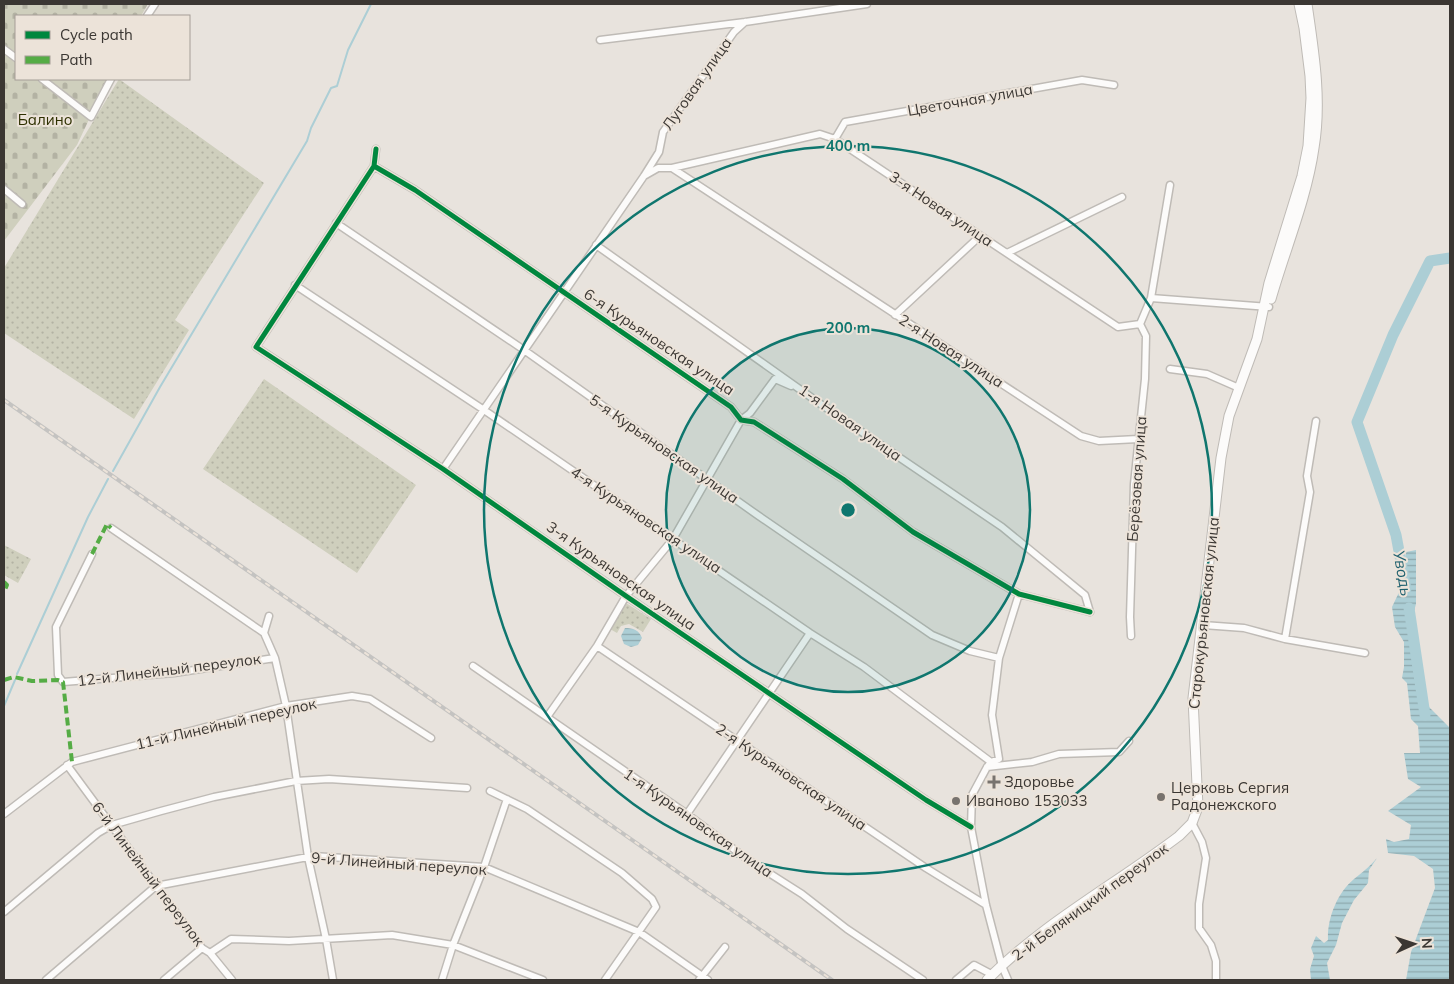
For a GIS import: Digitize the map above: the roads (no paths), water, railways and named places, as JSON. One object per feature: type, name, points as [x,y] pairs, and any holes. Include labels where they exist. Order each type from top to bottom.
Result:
[{"type":"main road","name":"Старокурьяновская улица","points":[[1192,823],[1198,807],[1193,698],[1221,458],[1230,416],[1267,306],[1269,282],[1302,176],[1308,146],[1311,98],[1310,76],[1299,4]]},
{"type":"main road","points":[[1267,306],[1308,178],[1314,146],[1318,98],[1309,4]]},
{"type":"main road","name":"2-й Беляницкий переулок","points":[[990,977],[1025,946],[1085,902],[1155,855],[1187,830],[1192,823]]},
{"type":"street","points":[[148,15],[155,4]]},
{"type":"street","points":[[600,40],[745,22],[867,4]]},
{"type":"street","name":"Луговая улица","points":[[443,469],[644,176],[659,152],[663,132],[734,32],[745,22]]},
{"type":"street","points":[[4,49],[15,57]]},
{"type":"street","points":[[43,80],[90,117],[110,80]]},
{"type":"street","name":"Цветочная улица","points":[[834,139],[845,122],[1082,80],[1114,85]]},
{"type":"street","name":"3-я Новая улица","points":[[672,168],[820,134],[834,139],[1118,326],[1140,324]]},
{"type":"street","points":[[296,285],[374,166],[376,149]]},
{"type":"street","name":"6-я Курьяновская улица","points":[[374,166],[414,190],[731,407],[741,420],[754,422],[843,479],[913,532],[1019,594],[1090,612]]},
{"type":"street","points":[[644,176],[658,168],[672,168]]},
{"type":"street","name":"2-я Новая улица","points":[[672,168],[1081,436],[1099,441],[1138,440]]},
{"type":"street","points":[[1140,324],[1151,298],[1170,185]]},
{"type":"street","points":[[4,189],[22,204]]},
{"type":"street","points":[[1007,253],[1122,197]]},
{"type":"street","name":"5-я Курьяновская улица","points":[[336,223],[524,350],[932,635],[970,651],[999,658]]},
{"type":"street","points":[[895,314],[980,236]]},
{"type":"street","name":"1-я Новая улица","points":[[594,248],[1009,532],[1085,595],[1090,612]]},
{"type":"street","name":"3-я Курьяновская улица","points":[[296,285],[256,347],[443,469],[926,800],[971,827]]},
{"type":"street","name":"4-я Курьяновская улица","points":[[296,285],[484,410],[810,633],[864,667],[989,765]]},
{"type":"street","points":[[1151,298],[1267,306]]},
{"type":"street","name":"Берёзовая улица","points":[[1131,636],[1134,494],[1145,379],[1146,336],[1140,324]]},
{"type":"street","points":[[1170,369],[1207,374],[1239,388]]},
{"type":"street","points":[[547,716],[597,646],[626,596],[673,539],[741,420],[750,413],[775,379],[803,391]]},
{"type":"street","points":[[1285,639],[1310,492],[1306,476],[1316,421]]},
{"type":"street","points":[[111,528],[264,633],[275,658],[286,706],[308,856],[333,980]]},
{"type":"street","name":"12-й Линейный переулок","points":[[92,554],[56,627],[58,675],[63,682],[174,673],[275,658]]},
{"type":"street","points":[[1008,980],[1002,966],[986,905],[971,827],[972,795],[989,765],[999,759],[992,714],[999,658],[1019,594]]},
{"type":"street","points":[[264,633],[269,616]]},
{"type":"street","points":[[1203,625],[1244,628],[1285,639],[1365,653]]},
{"type":"street","points":[[687,814],[810,633]]},
{"type":"street","name":"2-я Курьяновская улица","points":[[597,646],[926,868],[986,905]]},
{"type":"street","name":"1-я Курьяновская улица","points":[[473,666],[687,814],[747,860],[802,894],[847,929],[922,980]]},
{"type":"street","name":"11-й Линейный переулок","points":[[69,764],[286,706],[352,696],[370,699],[431,738]]},
{"type":"street","points":[[989,765],[1032,762],[1059,754],[1119,752],[1129,741]]},
{"type":"street","points":[[4,814],[69,764]]},
{"type":"street","name":"6-й Линейный переулок","points":[[69,764],[202,948],[210,953],[232,980]]},
{"type":"street","points":[[4,912],[98,833],[112,825],[214,798],[296,781],[329,779],[467,788]]},
{"type":"street","points":[[490,791],[527,809],[622,873],[652,899],[656,907],[605,980]]},
{"type":"street","points":[[442,980],[507,799]]},
{"type":"street","points":[[1192,823],[1202,842],[1206,858],[1199,904],[1199,928],[1211,945],[1216,961],[1216,980]]},
{"type":"street","name":"9-й Линейный переулок","points":[[156,886],[308,856],[484,867],[639,932],[703,979]]},
{"type":"street","points":[[46,980],[156,886]]},
{"type":"street","points":[[210,953],[231,939],[289,941],[392,935],[453,946],[544,980]]},
{"type":"street","points":[[703,979],[725,947]]},
{"type":"street","points":[[164,980],[202,948]]},
{"type":"street","points":[[956,980],[974,965],[990,977]]},
{"type":"water","name":"Уводь","points":[[1416,550],[1416,604],[1408,633],[1415,644],[1416,670],[1423,701],[1450,728],[1450,980],[1406,980],[1411,952],[1435,888],[1433,869],[1414,856],[1388,853],[1386,839],[1394,842],[1409,839],[1411,825],[1388,811],[1421,787],[1408,779],[1404,753],[1420,753],[1418,726],[1411,719],[1407,683],[1402,678],[1404,642],[1395,627],[1392,607],[1402,586],[1406,552]]},
{"type":"water","points":[[625,628],[633,629],[639,633],[642,638],[638,645],[631,647],[624,644],[621,636]]},
{"type":"water","points":[[1377,858],[1369,870],[1368,883],[1354,900],[1342,923],[1336,945],[1327,963],[1330,980],[1311,980],[1310,969],[1314,956],[1311,948],[1316,936],[1324,943],[1328,940],[1331,915],[1338,899],[1348,885]]},
{"type":"waterway","points":[[113,471],[160,387],[307,141],[311,128],[331,88],[337,86],[348,50],[371,4]]},
{"type":"waterway","name":"Уводь","points":[[1406,589],[1396,535],[1357,422],[1393,335],[1430,261],[1450,258]]},
{"type":"waterway","points":[[17,674],[88,517],[108,479]]},
{"type":"waterway","name":"Уводь","points":[[1409,608],[1425,715]]},
{"type":"waterway","points":[[4,706],[15,680]]},
{"type":"railway","points":[[4,400],[832,980]]},
{"type":"place","name":"Здоровье","points":[[994,782]]},
{"type":"place","name":"Церковь Сергия Радонежского","points":[[1161,797]]},
{"type":"place","name":"Иваново 153033","points":[[956,801]]},
{"type":"park label","name":"Балино","points":[[45,120]]}]
